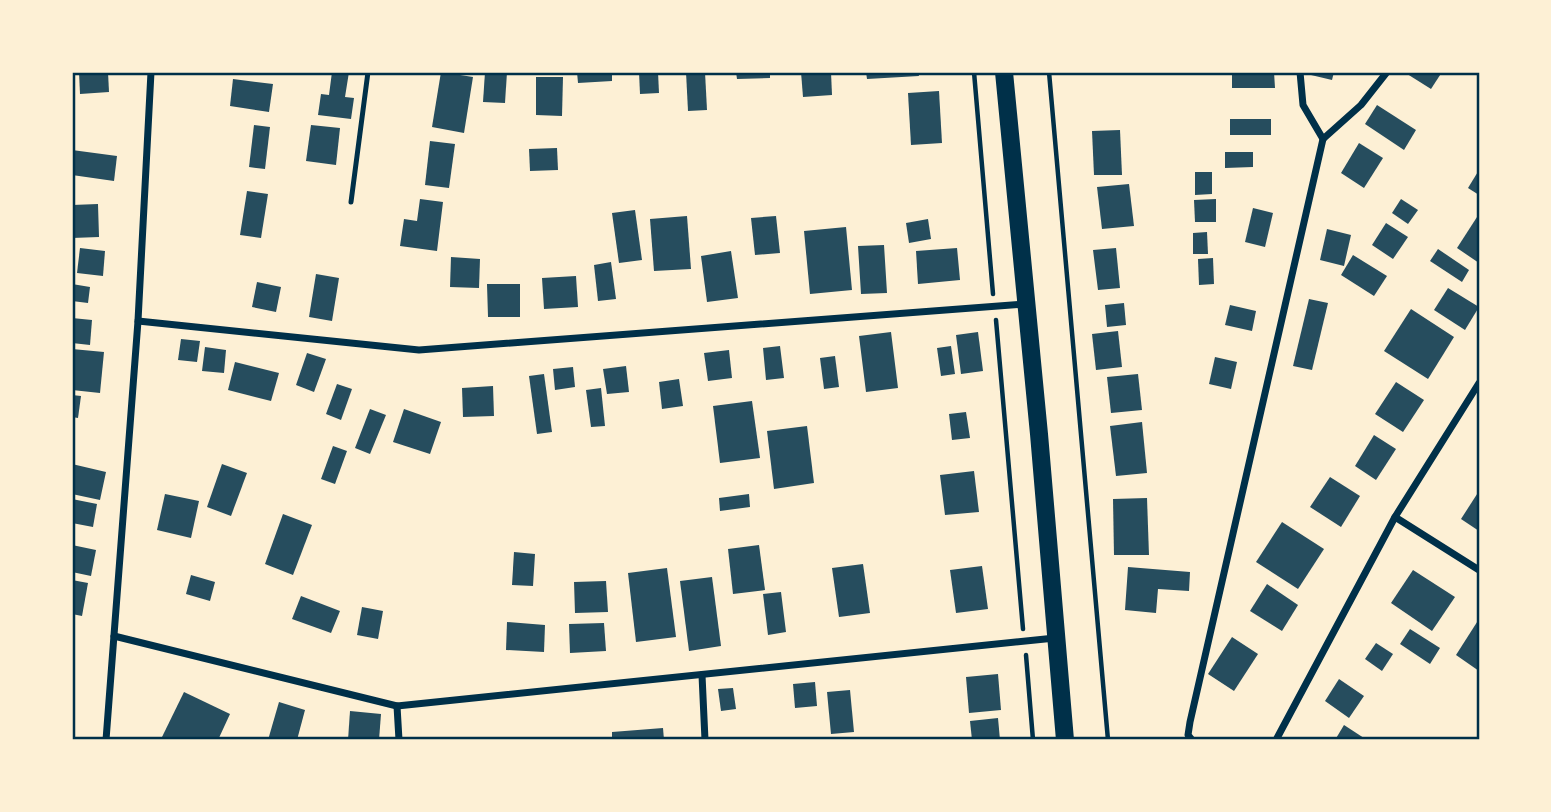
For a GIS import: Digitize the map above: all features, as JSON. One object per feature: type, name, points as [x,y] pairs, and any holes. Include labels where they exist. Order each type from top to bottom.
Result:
[{"type":"main road","points":[[1004,72],[1065,740]]},
{"type":"street","points":[[106,740],[138,321],[151,72]]},
{"type":"street","points":[[1300,72],[1304,104],[1323,139]]},
{"type":"street","points":[[1192,740],[1188,735],[1190,722],[1323,139],[1361,105],[1387,72]]},
{"type":"street","points":[[138,321],[419,350],[1026,304]]},
{"type":"street","points":[[1276,740],[1395,517],[1479,383]]},
{"type":"street","points":[[1395,517],[1479,570]]},
{"type":"street","points":[[114,636],[397,706],[1055,638]]},
{"type":"street","points":[[702,675],[705,740]]},
{"type":"street","points":[[397,706],[399,740]]},
{"type":"lane","points":[[351,202],[368,72]]},
{"type":"path","points":[[974,72],[1033,740]]},
{"type":"path","points":[[1049,72],[1108,740]]},
{"type":"building","points":[[79,72],[108,72],[109,92],[80,94]]},
{"type":"building","points":[[332,72],[349,72],[345,97],[354,98],[351,119],[318,115],[321,94],[329,95]]},
{"type":"building","points":[[441,72],[473,77],[464,133],[432,127]]},
{"type":"building","points":[[485,72],[507,72],[505,103],[483,102]]},
{"type":"building","points":[[577,72],[612,72],[612,81],[578,83]]},
{"type":"building","points":[[639,72],[658,72],[659,93],[640,94]]},
{"type":"building","points":[[686,72],[705,72],[707,110],[688,111]]},
{"type":"building","points":[[736,72],[770,72],[770,78],[737,79]]},
{"type":"building","points":[[801,72],[831,72],[832,95],[803,97]]},
{"type":"building","points":[[866,72],[918,72],[919,76],[867,79]]},
{"type":"building","points":[[1232,72],[1274,72],[1275,88],[1232,88]]},
{"type":"building","points":[[1312,72],[1334,72],[1332,80],[1311,75]]},
{"type":"building","points":[[1404,72],[1442,72],[1431,89]]},
{"type":"building","points":[[536,77],[563,77],[562,116],[536,115]]},
{"type":"building","points":[[233,79],[273,84],[269,112],[230,106]]},
{"type":"building","points":[[939,91],[942,143],[911,145],[908,93]]},
{"type":"building","points":[[1377,105],[1416,130],[1404,150],[1365,124]]},
{"type":"building","points":[[1230,119],[1271,119],[1271,135],[1230,135]]},
{"type":"building","points":[[254,125],[270,127],[265,169],[249,167]]},
{"type":"building","points":[[311,125],[340,128],[336,165],[306,161]]},
{"type":"building","points":[[1120,130],[1122,175],[1094,175],[1092,131]]},
{"type":"building","points":[[430,141],[455,144],[449,188],[425,185]]},
{"type":"building","points":[[1359,143],[1383,158],[1364,188],[1341,173]]},
{"type":"building","points":[[557,148],[558,170],[530,171],[529,149]]},
{"type":"building","points":[[72,150],[117,156],[114,181],[72,175]]},
{"type":"building","points":[[1225,152],[1253,152],[1253,167],[1225,168]]},
{"type":"building","points":[[1479,170],[1479,195],[1468,188]]},
{"type":"building","points":[[1195,172],[1212,172],[1212,194],[1195,195]]},
{"type":"building","points":[[1129,184],[1134,226],[1102,229],[1097,187]]},
{"type":"building","points":[[247,191],[268,194],[261,238],[240,235]]},
{"type":"building","points":[[420,199],[443,202],[437,251],[400,246],[404,219],[417,221]]},
{"type":"building","points":[[1216,199],[1216,222],[1195,222],[1194,200]]},
{"type":"building","points":[[1401,199],[1418,210],[1408,224],[1392,213]]},
{"type":"building","points":[[98,204],[99,237],[72,238],[72,205]]},
{"type":"building","points":[[1253,208],[1273,213],[1265,247],[1245,242]]},
{"type":"building","points":[[635,210],[642,260],[619,263],[612,213]]},
{"type":"building","points":[[687,216],[691,269],[654,271],[650,219]]},
{"type":"building","points":[[776,216],[780,253],[755,255],[751,218]]},
{"type":"building","points":[[1477,217],[1479,218],[1479,263],[1457,248]]},
{"type":"building","points":[[928,219],[931,239],[909,243],[906,223]]},
{"type":"building","points":[[1386,223],[1408,237],[1393,259],[1372,245]]},
{"type":"building","points":[[846,227],[852,290],[810,294],[804,231]]},
{"type":"building","points":[[1327,229],[1351,235],[1344,266],[1320,260]]},
{"type":"building","points":[[1207,232],[1208,254],[1193,254],[1193,233]]},
{"type":"building","points":[[884,245],[887,293],[861,294],[858,246]]},
{"type":"building","points":[[80,248],[105,251],[103,276],[77,273]]},
{"type":"building","points":[[957,248],[960,280],[918,284],[916,251]]},
{"type":"building","points":[[1116,248],[1120,288],[1098,290],[1093,250]]},
{"type":"building","points":[[1438,249],[1469,270],[1462,282],[1430,261]]},
{"type":"building","points":[[731,251],[738,298],[707,302],[701,256]]},
{"type":"building","points":[[1353,255],[1387,276],[1374,296],[1341,275]]},
{"type":"building","points":[[451,257],[480,259],[479,288],[450,287]]},
{"type":"building","points":[[1213,258],[1214,284],[1199,285],[1198,259]]},
{"type":"building","points":[[611,262],[616,299],[598,301],[594,265]]},
{"type":"building","points":[[316,274],[339,278],[332,321],[309,317]]},
{"type":"building","points":[[576,276],[578,307],[544,309],[542,278]]},
{"type":"building","points":[[257,282],[281,287],[276,312],[252,307]]},
{"type":"building","points":[[72,284],[90,287],[88,303],[72,301]]},
{"type":"building","points":[[487,284],[520,284],[520,317],[488,317]]},
{"type":"building","points":[[1448,288],[1479,307],[1465,330],[1434,310]]},
{"type":"building","points":[[1309,299],[1328,303],[1312,370],[1293,366]]},
{"type":"building","points":[[1124,303],[1126,325],[1107,327],[1105,305]]},
{"type":"building","points":[[1230,305],[1256,311],[1252,331],[1225,325]]},
{"type":"building","points":[[1411,309],[1454,337],[1428,379],[1384,351]]},
{"type":"building","points":[[72,318],[92,320],[90,345],[72,343]]},
{"type":"building","points":[[1118,331],[1122,367],[1096,370],[1092,334]]},
{"type":"building","points":[[891,332],[898,388],[866,392],[859,336]]},
{"type":"building","points":[[978,332],[983,371],[961,374],[956,335]]},
{"type":"building","points":[[181,339],[200,341],[197,362],[178,360]]},
{"type":"building","points":[[780,346],[784,378],[766,380],[763,348]]},
{"type":"building","points":[[951,346],[955,374],[941,376],[937,348]]},
{"type":"building","points":[[205,347],[226,350],[224,373],[202,371]]},
{"type":"building","points":[[72,349],[104,352],[100,393],[72,390]]},
{"type":"building","points":[[729,350],[732,378],[708,381],[704,353]]},
{"type":"building","points":[[307,353],[326,359],[314,392],[296,385]]},
{"type":"building","points":[[835,356],[839,387],[824,389],[820,358]]},
{"type":"building","points":[[1215,357],[1237,362],[1231,389],[1209,384]]},
{"type":"building","points":[[235,362],[279,373],[271,401],[228,390]]},
{"type":"building","points":[[626,366],[629,392],[607,394],[603,369]]},
{"type":"building","points":[[573,367],[575,387],[555,390],[553,369]]},
{"type":"building","points":[[544,374],[552,432],[537,434],[529,376]]},
{"type":"building","points":[[1138,374],[1142,410],[1111,413],[1107,377]]},
{"type":"building","points":[[679,379],[683,406],[662,409],[659,382]]},
{"type":"building","points":[[1396,382],[1424,400],[1403,432],[1375,414]]},
{"type":"building","points":[[337,384],[352,389],[341,420],[326,414]]},
{"type":"building","points":[[493,386],[494,416],[463,417],[462,388]]},
{"type":"building","points":[[601,388],[605,426],[591,427],[586,390]]},
{"type":"building","points":[[72,395],[81,396],[78,418],[72,417]]},
{"type":"building","points":[[752,401],[760,458],[720,463],[713,406]]},
{"type":"building","points":[[370,409],[386,415],[370,454],[355,448]]},
{"type":"building","points":[[404,409],[441,422],[430,454],[393,442]]},
{"type":"building","points":[[966,412],[970,438],[952,440],[949,414]]},
{"type":"building","points":[[1142,422],[1147,473],[1116,476],[1110,426]]},
{"type":"building","points":[[807,426],[814,483],[774,489],[767,431]]},
{"type":"building","points":[[1374,435],[1396,449],[1376,480],[1355,466]]},
{"type":"building","points":[[333,446],[347,451],[335,484],[321,479]]},
{"type":"building","points":[[72,464],[106,472],[100,500],[72,494],[75,477],[72,476]]},
{"type":"building","points":[[222,464],[247,473],[231,516],[207,507]]},
{"type":"building","points":[[974,471],[979,512],[945,515],[940,475]]},
{"type":"building","points":[[1330,477],[1360,496],[1341,527],[1310,507]]},
{"type":"building","points":[[1479,491],[1479,531],[1461,519]]},
{"type":"building","points":[[165,494],[199,501],[191,538],[157,530]]},
{"type":"building","points":[[749,494],[750,507],[720,511],[719,498]]},
{"type":"building","points":[[1147,498],[1149,555],[1114,555],[1113,499]]},
{"type":"building","points":[[72,499],[97,504],[93,527],[72,523]]},
{"type":"building","points":[[283,514],[312,525],[293,575],[265,564]]},
{"type":"building","points":[[1282,522],[1324,549],[1298,589],[1256,562]]},
{"type":"building","points":[[72,545],[96,550],[91,576],[72,572]]},
{"type":"building","points":[[759,545],[765,590],[733,594],[728,549]]},
{"type":"building","points":[[514,552],[535,554],[533,586],[512,585]]},
{"type":"building","points":[[863,564],[870,613],[839,617],[832,568]]},
{"type":"building","points":[[982,566],[988,609],[956,613],[950,570]]},
{"type":"building","points":[[1128,567],[1190,572],[1189,591],[1158,589],[1156,613],[1125,610]]},
{"type":"building","points":[[667,568],[676,637],[636,642],[628,573]]},
{"type":"building","points":[[1413,570],[1455,597],[1432,631],[1391,603]]},
{"type":"building","points":[[191,575],[215,582],[210,601],[186,594]]},
{"type":"building","points":[[712,577],[721,646],[689,651],[680,581]]},
{"type":"building","points":[[72,580],[88,583],[82,616],[72,614]]},
{"type":"building","points":[[606,581],[608,612],[575,613],[574,582]]},
{"type":"building","points":[[1267,584],[1298,605],[1282,631],[1250,611]]},
{"type":"building","points":[[781,592],[786,632],[768,635],[763,594]]},
{"type":"building","points":[[301,596],[340,611],[331,633],[292,619]]},
{"type":"building","points":[[362,607],[383,611],[378,639],[357,635]]},
{"type":"building","points":[[1479,619],[1479,671],[1456,655]]},
{"type":"building","points":[[507,622],[545,625],[544,652],[506,650]]},
{"type":"building","points":[[604,623],[606,651],[570,653],[569,624]]},
{"type":"building","points":[[1410,629],[1440,648],[1430,664],[1400,644]]},
{"type":"building","points":[[1232,637],[1258,654],[1234,691],[1208,674]]},
{"type":"building","points":[[1376,643],[1393,654],[1382,671],[1365,659]]},
{"type":"building","points":[[998,674],[1001,710],[969,713],[966,677]]},
{"type":"building","points":[[1339,679],[1364,696],[1349,718],[1325,701]]},
{"type":"building","points":[[815,682],[817,706],[795,708],[793,684]]},
{"type":"building","points":[[733,688],[736,709],[721,711],[718,689]]},
{"type":"building","points":[[850,690],[854,732],[831,734],[827,692]]},
{"type":"building","points":[[184,692],[230,714],[218,740],[170,740],[162,737]]},
{"type":"building","points":[[279,702],[305,710],[297,740],[268,740]]},
{"type":"building","points":[[350,711],[381,714],[379,740],[348,740]]},
{"type":"building","points":[[998,718],[1000,740],[972,740],[970,721]]},
{"type":"building","points":[[1344,725],[1367,740],[1335,740]]},
{"type":"building","points":[[663,728],[664,740],[612,740],[612,732]]}]
